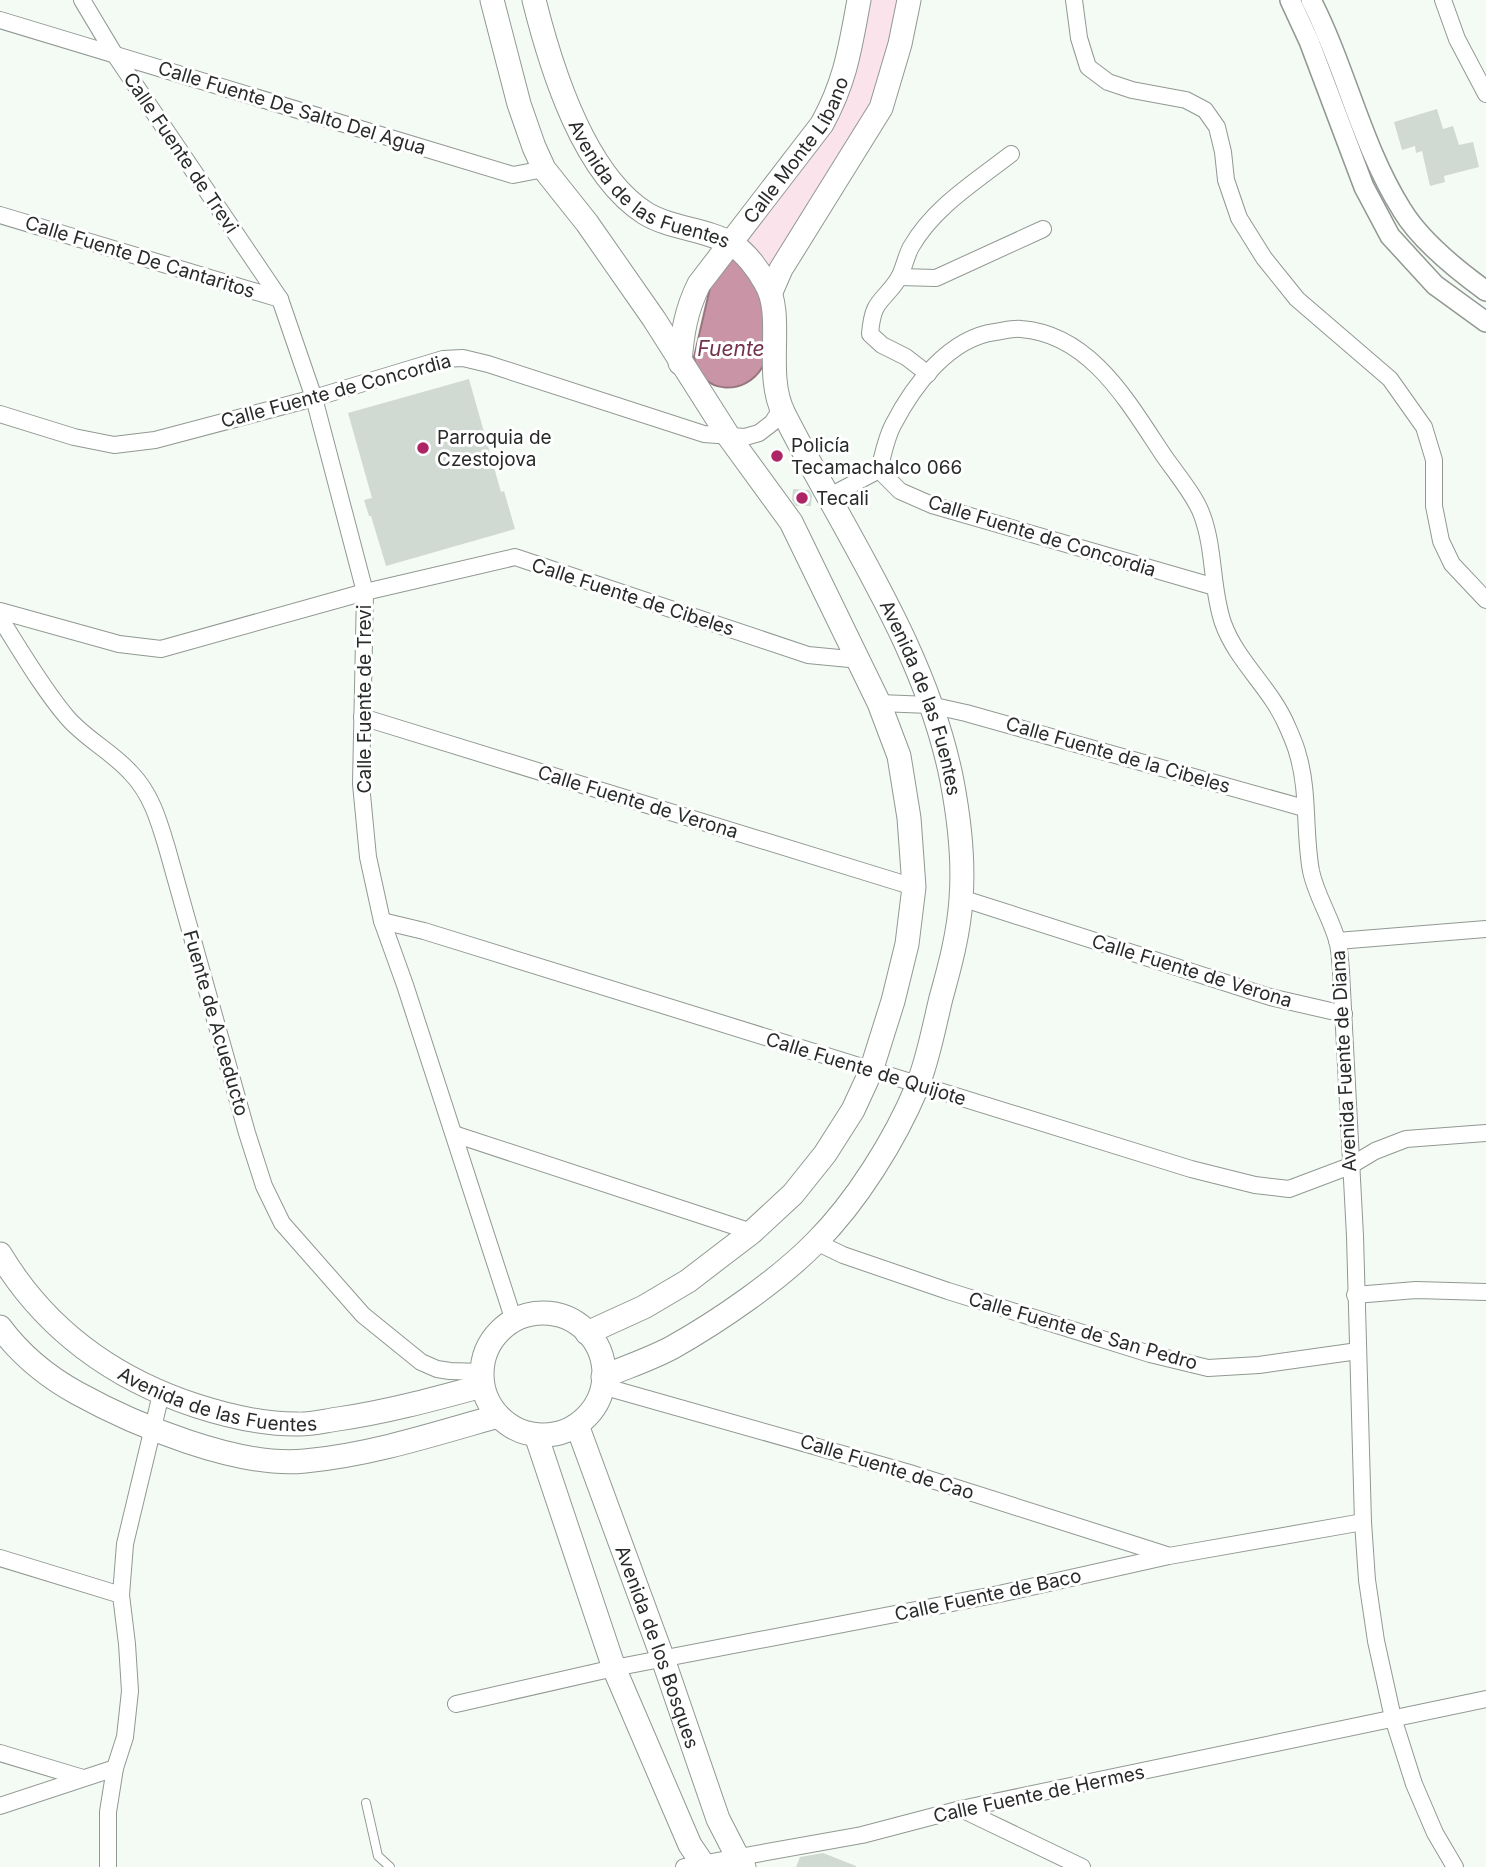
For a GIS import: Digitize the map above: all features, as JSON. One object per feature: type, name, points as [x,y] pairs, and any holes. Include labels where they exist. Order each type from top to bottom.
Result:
[{"type":"main road","name":"Avenida de las Fuentes","points":[[492,0],[519,104],[544,169],[587,223],[654,319],[729,437],[791,522],[860,660],[899,756],[909,818],[914,887],[907,944],[871,1071],[853,1110],[825,1154],[793,1194],[752,1232],[688,1281],[644,1307],[587,1333]]},
{"type":"main road","name":"Avenida de las Fuentes","points":[[534,0],[563,96],[592,153],[613,185],[645,212],[729,243],[750,262],[771,292],[773,362],[781,409],[830,496],[905,643],[930,705],[952,780],[961,848],[961,898],[950,963],[918,1086],[870,1174],[816,1242],[783,1271],[729,1311],[672,1347],[603,1382]]},
{"type":"main road","name":"Calle Monte Líbano","points":[[680,363],[682,329],[699,284],[822,124],[837,97],[845,73],[859,0]]},
{"type":"main road","points":[[771,292],[781,269],[881,108],[900,44],[909,0]]},
{"type":"main road","name":"Avenida de las Fuentes","points":[[0,1254],[26,1293],[56,1326],[98,1359],[161,1394],[220,1413],[259,1422],[297,1425],[378,1413],[482,1379]]},
{"type":"main road","points":[[552,1314],[575,1322],[597,1346],[602,1361],[603,1382],[589,1415],[577,1425],[557,1434],[536,1435],[515,1429],[498,1416],[488,1402],[482,1379],[484,1356],[501,1330],[514,1321],[528,1315],[552,1314]]},
{"type":"main road","name":"Avenida de las Fuentes","points":[[4,1339],[76,1392],[152,1428],[248,1458],[302,1462],[366,1451],[498,1416]]},
{"type":"main road","name":"Avenida de los Bosques","points":[[577,1425],[663,1659],[718,1819],[741,1862]]},
{"type":"main road","points":[[536,1435],[614,1668],[697,1866]]},
{"type":"street","name":"Calle Fuente de Trevi","points":[[82,0],[115,55],[280,299],[314,398],[365,592],[362,796],[368,856],[382,921],[514,1321]]},
{"type":"street","points":[[1074,0],[1079,38],[1088,66],[1108,82],[1132,90],[1186,100],[1205,110],[1217,127],[1226,180],[1239,218],[1264,258],[1297,299],[1390,379],[1424,427],[1434,460],[1434,506],[1441,541],[1451,564],[1486,600]]},
{"type":"street","points":[[1290,0],[1309,41],[1364,187],[1390,236],[1435,285],[1486,322]]},
{"type":"street","points":[[1311,0],[1327,31],[1381,172],[1403,213],[1450,265],[1486,291]]},
{"type":"street","points":[[1443,0],[1457,39],[1486,94]]},
{"type":"street","name":"Calle Fuente De Salto Del Agua","points":[[0,20],[513,175],[544,169]]},
{"type":"street","points":[[928,374],[906,357],[882,345],[870,334],[877,302],[899,277],[911,247],[939,209],[1011,154]]},
{"type":"street","name":"Calle Fuente De Cantaritos","points":[[0,215],[280,299]]},
{"type":"street","points":[[899,277],[936,278],[1043,229]]},
{"type":"street","name":"Avenida Fuente de Diana","points":[[879,470],[892,426],[913,391],[952,349],[986,333],[1019,328],[1050,334],[1076,348],[1102,370],[1130,405],[1201,511],[1210,539],[1215,587],[1224,624],[1234,646],[1270,695],[1286,723],[1298,755],[1316,892],[1337,941],[1344,1014],[1355,1236],[1367,1580],[1392,1718],[1414,1784],[1455,1867]]},
{"type":"street","name":"Calle Fuente de Concordia","points":[[0,414],[74,438],[114,445],[155,440],[314,398],[443,359],[463,358],[488,363],[688,430],[729,437],[745,437],[759,433],[772,423],[781,409]]},
{"type":"street","points":[[830,496],[879,470]]},
{"type":"street","name":"Calle Fuente de Concordia","points":[[879,470],[900,491],[932,505],[1215,587]]},
{"type":"street","name":"Calle Fuente de Cibeles","points":[[0,611],[120,644],[160,649],[365,592],[515,557],[808,655],[860,660]]},
{"type":"street","name":"Fuente de Acueducto","points":[[0,618],[66,717],[131,772],[153,806],[247,1133],[264,1186],[282,1223],[363,1315],[421,1362],[437,1369],[482,1379]]},
{"type":"street","name":"Calle Fuente de la Cibeles","points":[[879,703],[930,705],[966,713],[1304,808]]},
{"type":"street","name":"Calle Fuente de Verona","points":[[362,717],[914,887]]},
{"type":"street","name":"Calle Fuente de Verona","points":[[961,898],[1270,997],[1344,1014]]},
{"type":"street","name":"Calle Fuente de Quijote","points":[[382,921],[1191,1169],[1255,1185],[1289,1188],[1350,1166],[1406,1139],[1486,1133]]},
{"type":"street","points":[[1337,941],[1486,929]]},
{"type":"street","points":[[454,1134],[752,1232]]},
{"type":"street","name":"Calle Fuente de San Pedro","points":[[816,1242],[843,1255],[948,1291],[1150,1354],[1208,1368],[1358,1351]]},
{"type":"street","points":[[1355,1295],[1416,1290],[1486,1292]]},
{"type":"street","name":"Calle Fuente de Cao","points":[[603,1382],[900,1470],[1170,1556]]},
{"type":"street","points":[[108,1867],[108,1812],[115,1768],[125,1737],[130,1691],[121,1595],[125,1544],[161,1394]]},
{"type":"street","name":"Calle Fuente de Baco","points":[[456,1704],[614,1668],[971,1599],[1170,1556],[1363,1522]]},
{"type":"street","points":[[0,1558],[121,1595]]},
{"type":"street","name":"Calle Fuente de Hermes","points":[[697,1866],[741,1862],[961,1809],[1486,1699]]},
{"type":"street","points":[[0,1753],[83,1778]]},
{"type":"street","points":[[0,1806],[115,1768]]},
{"type":"street","points":[[961,1809],[1082,1867]]},
{"type":"lane","points":[[366,1803],[378,1856],[390,1867]]},
{"type":"shaded area","points":[[861,0],[904,0],[874,108],[773,288],[738,244],[823,126]]},
{"type":"water","name":"Fuente","points":[[736,249],[771,295],[769,332],[765,361],[755,376],[735,387],[724,387],[704,379],[694,357],[710,288]]},
{"type":"building","points":[[1437,109],[1443,129],[1453,126],[1459,145],[1473,142],[1479,167],[1444,176],[1445,182],[1430,186],[1422,151],[1416,153],[1415,146],[1402,150],[1394,122]]},
{"type":"building","name":"Parroquia de Czestojova","points":[[469,379],[501,492],[504,491],[515,529],[386,566],[364,500],[372,498],[348,413]]},
{"type":"building","name":"Tecali","points":[[793,489],[809,490],[812,495],[811,506],[796,506],[792,500]]},
{"type":"building","points":[[823,1853],[856,1867],[796,1867],[800,1857]]},
{"type":"place","name":"Parroquia de Czestojova","points":[[423,448]]},
{"type":"place","name":"Policía Tecamachalco 066","points":[[777,456]]},
{"type":"place","name":"Tecali","points":[[802,498]]}]
